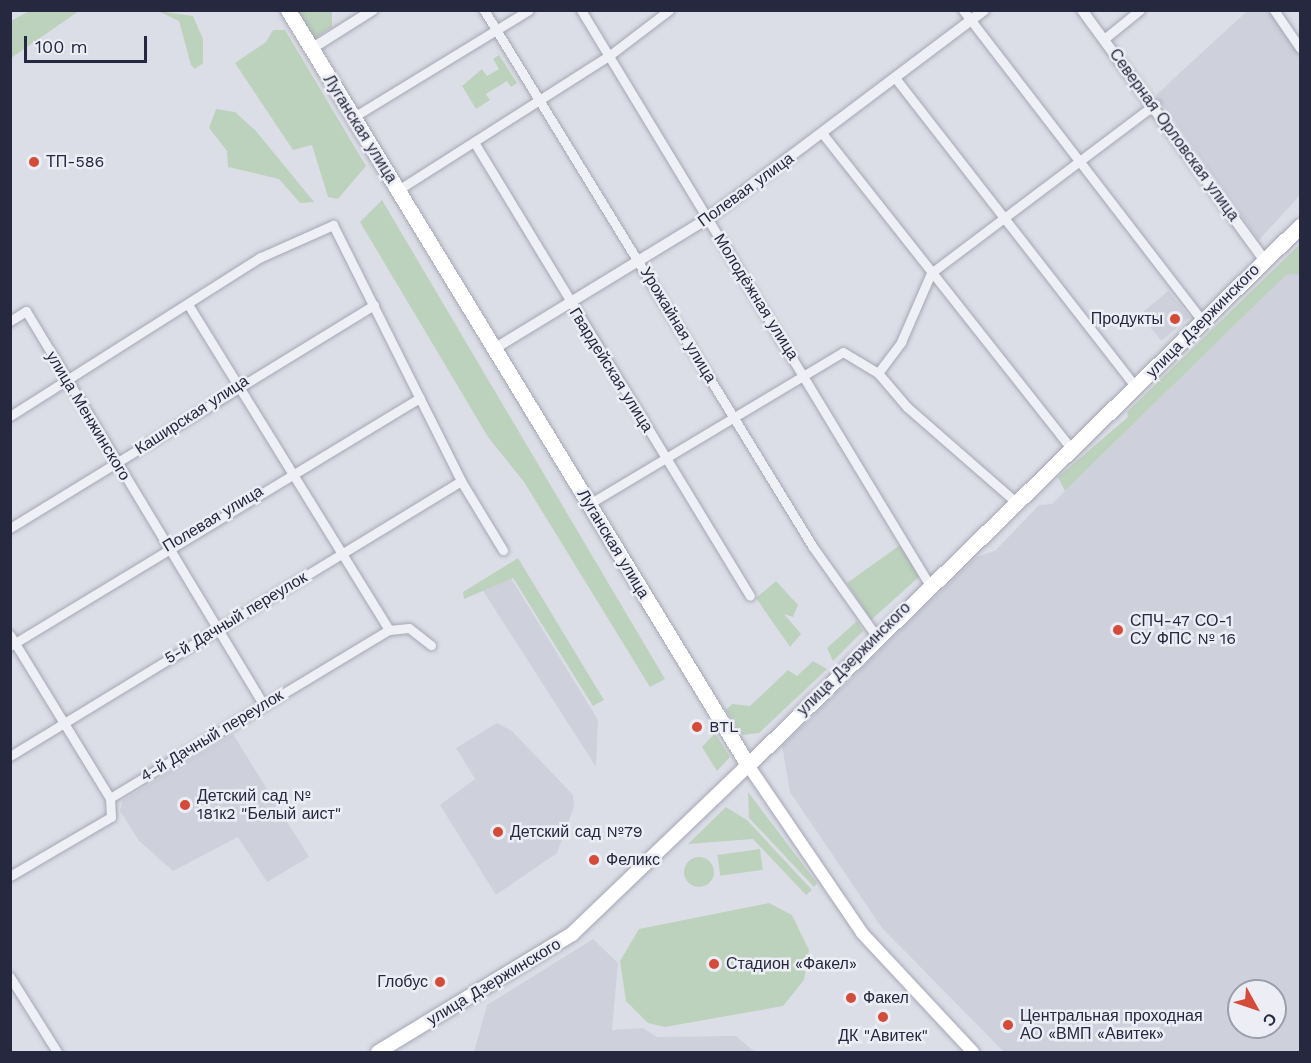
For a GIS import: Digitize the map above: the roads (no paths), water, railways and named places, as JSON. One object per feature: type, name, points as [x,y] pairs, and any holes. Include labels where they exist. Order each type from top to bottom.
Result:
[{"type":"highway","name":"Луганская улица","points":[[288,10],[748,765]]},
{"type":"highway","name":"улица Дзержинского","points":[[748,765],[929,584],[1072,449],[1300,226]]},
{"type":"main road","name":"улица Дзержинского","points":[[378,1053],[572,934],[748,765]]},
{"type":"main road","name":"Луганская улица","points":[[748,765],[861,933],[973,1053]]},
{"type":"street","points":[[311,49],[373,10]]},
{"type":"street","name":"Урожайная улица","points":[[484,10],[813,547],[877,637]]},
{"type":"street","points":[[352,118],[529,10]]},
{"type":"street","name":"Молодёжная улица","points":[[581,10],[804,374],[929,584]]},
{"type":"street","points":[[398,190],[610,55],[669,10]]},
{"type":"street","points":[[963,10],[969,22],[1074,160],[1203,322]]},
{"type":"street","name":"Полевая улица","points":[[494,349],[571,305],[708,219],[896,79],[984,10]]},
{"type":"street","name":"Северная Орловская улица","points":[[1082,10],[1155,104],[1265,261]]},
{"type":"street","points":[[1104,39],[1140,10]]},
{"type":"street","points":[[1274,10],[1300,48]]},
{"type":"street","points":[[896,79],[1136,387]]},
{"type":"street","points":[[878,373],[901,342],[931,273],[1000,215],[1155,104]]},
{"type":"street","points":[[822,133],[1072,449]]},
{"type":"street","name":"Гвардейская улица","points":[[474,142],[750,596]]},
{"type":"street","points":[[10,416],[189,306],[261,257],[333,225],[461,481],[503,550]]},
{"type":"street","name":"Каширская улица","points":[[10,528],[119,462],[237,385],[374,305]]},
{"type":"street","points":[[189,306],[293,471],[341,554],[389,630],[409,628],[431,645]]},
{"type":"street","name":"улица Менжинского","points":[[10,321],[26,311],[66,381],[119,462],[165,548],[264,705]]},
{"type":"street","points":[[589,504],[843,352],[878,373],[908,407],[1016,502]]},
{"type":"street","name":"Полевая улица","points":[[12,641],[293,471],[420,398]]},
{"type":"street","name":"5-й Дачный переулок","points":[[10,756],[461,481]]},
{"type":"street","name":"4-й Дачный переулок","points":[[110,798],[389,630]]},
{"type":"street","points":[[10,876],[111,817],[110,798],[12,641]]},
{"type":"street","points":[[10,977],[57,1053]]},
{"type":"place","name":"ТП-586","points":[[34,162]]},
{"type":"place","name":"Продукты","points":[[1175,319]]},
{"type":"place","name":"СПЧ-47 СО-1 СУ ФПС № 16","points":[[1118,630]]},
{"type":"place","name":"BTL","points":[[697,727]]},
{"type":"place","name":"Детский сад № 181к2 \"Белый аист\"","points":[[185,805]]},
{"type":"place","name":"Детский сад №79","points":[[498,832]]},
{"type":"place","name":"Феликс","points":[[594,860]]},
{"type":"place","name":"Стадион «Факел»","points":[[714,964]]},
{"type":"place","name":"Глобус","points":[[440,982]]},
{"type":"place","name":"Факел","points":[[851,998]]},
{"type":"place","name":"ДК \"Авитек\"","points":[[883,1017]]},
{"type":"place","name":"Центральная проходная АО «ВМП «Авитек»","points":[[1008,1025]]}]
